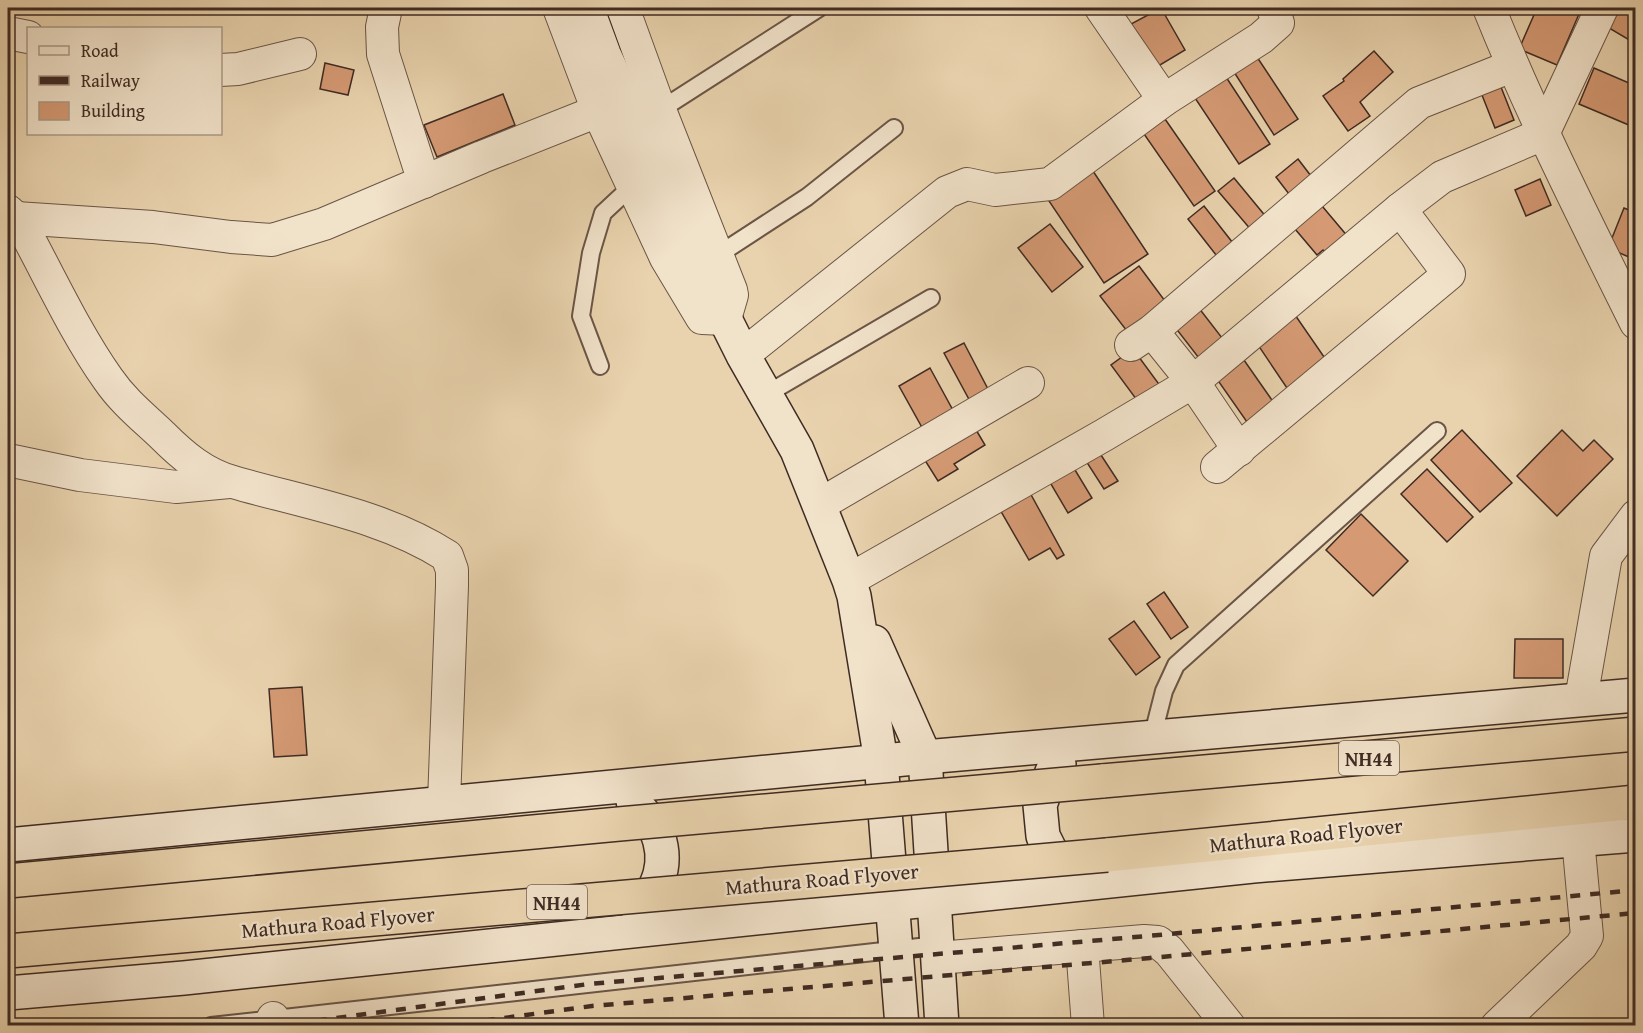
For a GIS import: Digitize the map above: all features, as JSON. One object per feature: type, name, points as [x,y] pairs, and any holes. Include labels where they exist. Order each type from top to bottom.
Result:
[{"type":"highway","name":"NH44","points":[[8,880],[1635,734]]},
{"type":"highway","name":"Mathura Road Flyover","points":[[8,951],[1107,855],[1635,802]]},
{"type":"main road","points":[[587,8],[604,54],[725,319],[797,450],[851,588],[925,757],[942,1026]]},
{"type":"main road","points":[[851,588],[881,761],[902,1026]]},
{"type":"main road","points":[[8,845],[620,785],[1635,695]]},
{"type":"main road","points":[[1078,744],[1052,772],[1040,804],[1042,836],[1058,866],[1088,883]]},
{"type":"main road","points":[[620,785],[656,829],[663,857],[659,884],[631,931]]},
{"type":"main road","points":[[935,903],[1088,883],[1635,835]]},
{"type":"main road","points":[[8,993],[184,978],[892,904],[1194,886],[1253,867]]},
{"type":"street","points":[[386,8],[382,27],[383,54],[424,182]]},
{"type":"street","points":[[559,8],[598,111],[666,258],[702,318],[725,319],[732,295],[731,290],[660,110],[623,8]]},
{"type":"street","points":[[743,355],[947,192],[966,184],[995,190],[1050,184],[1164,100],[1261,38],[1278,23],[1273,8]]},
{"type":"street","points":[[1489,8],[1543,134],[1635,322]]},
{"type":"street","points":[[851,588],[1193,382],[1400,209],[1442,177],[1543,134],[1602,8]]},
{"type":"street","points":[[1114,12],[1164,100]]},
{"type":"street","points":[[8,33],[27,37]]},
{"type":"street","points":[[222,70],[238,69],[300,54]]},
{"type":"street","points":[[1400,209],[1449,274],[1228,458],[1193,382],[1141,338],[1419,104],[1512,66]]},
{"type":"street","points":[[12,214],[272,240],[324,224],[598,111]]},
{"type":"street","points":[[12,214],[108,379],[130,406],[198,468],[231,482],[387,526],[422,540],[447,556],[452,570],[452,586],[444,802]]},
{"type":"street","points":[[819,505],[1028,383]]},
{"type":"street","points":[[8,460],[80,475],[176,487],[231,482]]},
{"type":"street","points":[[1581,699],[1606,556],[1635,516]]},
{"type":"street","points":[[1497,1026],[1581,946],[1587,936],[1578,839]]},
{"type":"street","points":[[938,951],[1158,942],[1169,951],[1229,1026]]},
{"type":"street","points":[[1082,946],[1088,1026]]},
{"type":"lane","points":[[660,110],[819,8]]},
{"type":"lane","points":[[718,255],[807,196],[894,128]]},
{"type":"lane","points":[[600,366],[581,316],[591,253],[603,213],[632,186]]},
{"type":"lane","points":[[765,395],[931,298]]},
{"type":"lane","points":[[1152,738],[1164,691],[1176,665],[1437,431]]},
{"type":"lane","points":[[211,1026],[274,1022],[895,949],[938,951]]},
{"type":"building","points":[[1161,8],[1185,50],[1155,68],[1131,24]]},
{"type":"building","points":[[1537,8],[1562,8],[1579,14],[1557,65],[1519,49]]},
{"type":"building","points":[[1614,8],[1636,8],[1636,44],[1604,25]]},
{"type":"building","points":[[1374,51],[1393,72],[1360,102],[1370,116],[1348,131],[1323,96],[1344,81],[1343,79]]},
{"type":"building","points":[[1257,57],[1298,119],[1274,135],[1234,72]]},
{"type":"building","points":[[325,63],[354,70],[348,95],[320,89]]},
{"type":"building","points":[[1594,68],[1636,86],[1636,128],[1579,104]]},
{"type":"building","points":[[1226,77],[1270,144],[1239,164],[1195,98]]},
{"type":"building","points":[[1499,82],[1514,120],[1495,128],[1480,90]]},
{"type":"building","points":[[503,94],[515,125],[437,157],[424,125]]},
{"type":"building","points":[[1165,119],[1215,191],[1194,206],[1144,134]]},
{"type":"building","points":[[1298,159],[1311,176],[1289,194],[1276,177]]},
{"type":"building","points":[[1089,165],[1148,254],[1104,283],[1045,195]]},
{"type":"building","points":[[1234,178],[1267,218],[1252,231],[1218,191]]},
{"type":"building","points":[[1540,179],[1551,205],[1526,216],[1515,190]]},
{"type":"building","points":[[1317,200],[1354,244],[1334,262],[1323,250],[1317,255],[1290,223]]},
{"type":"building","points":[[1204,206],[1236,247],[1220,260],[1188,219]]},
{"type":"building","points":[[1624,208],[1636,213],[1636,260],[1608,248]]},
{"type":"building","points":[[1050,224],[1083,267],[1052,292],[1018,248]]},
{"type":"building","points":[[1139,266],[1168,305],[1130,335],[1100,296]]},
{"type":"building","points":[[1195,303],[1226,343],[1202,362],[1171,322]]},
{"type":"building","points":[[1293,312],[1331,367],[1291,394],[1254,339]]},
{"type":"building","points":[[964,343],[990,393],[971,403],[944,353]]},
{"type":"building","points":[[1133,349],[1164,391],[1142,407],[1111,365]]},
{"type":"building","points":[[1239,353],[1281,413],[1254,432],[1212,372]]},
{"type":"building","points":[[930,368],[955,414],[924,431],[899,386]]},
{"type":"building","points":[[972,423],[985,445],[954,464],[958,469],[938,481],[921,454]]},
{"type":"building","points":[[1462,430],[1512,483],[1480,512],[1431,460]]},
{"type":"building","points":[[1562,430],[1583,451],[1594,440],[1613,459],[1557,516],[1517,476]]},
{"type":"building","points":[[1099,452],[1118,481],[1104,489],[1086,461]]},
{"type":"building","points":[[1072,465],[1092,498],[1068,513],[1048,479]]},
{"type":"building","points":[[1427,469],[1473,517],[1447,542],[1401,494]]},
{"type":"building","points":[[1029,491],[1064,555],[1057,559],[1050,548],[1029,560],[999,508]]},
{"type":"building","points":[[1361,514],[1408,561],[1373,596],[1326,550]]},
{"type":"building","points":[[1164,592],[1188,627],[1171,639],[1147,604]]},
{"type":"building","points":[[1134,621],[1160,657],[1136,675],[1109,639]]},
{"type":"building","points":[[1515,639],[1563,639],[1563,678],[1514,678]]},
{"type":"building","points":[[302,687],[307,755],[274,757],[269,689]]},
{"type":"railway","points":[[277,1026],[589,984],[1148,936],[1636,890]]},
{"type":"railway","points":[[445,1026],[592,1006],[1636,913]]}]
